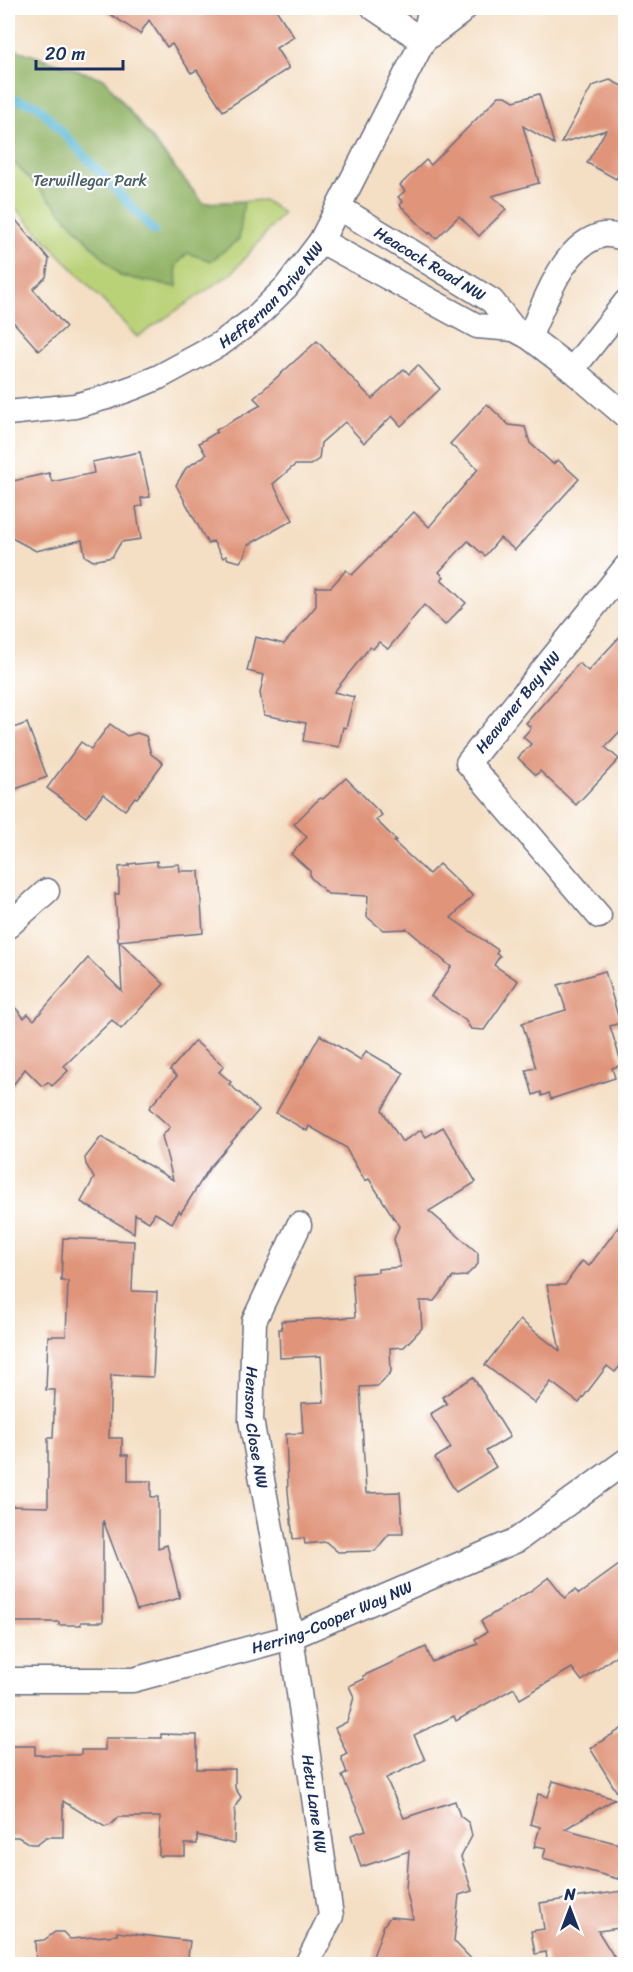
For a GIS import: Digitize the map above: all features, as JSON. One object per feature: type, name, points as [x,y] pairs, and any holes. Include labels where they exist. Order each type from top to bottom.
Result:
[{"type":"street","points":[[374,8],[423,41]]},
{"type":"street","name":"Heffernan Drive NW","points":[[8,413],[75,406],[107,397],[159,377],[190,361],[220,344],[253,320],[286,287],[321,241],[423,41],[432,8]]},
{"type":"street","name":"Heffernan Drive NW","points":[[423,41],[465,8]]},
{"type":"street","name":"Heacock Road NW","points":[[339,207],[492,301],[521,333],[572,370],[626,416]]},
{"type":"street","points":[[521,333],[565,261],[585,242],[604,235],[626,238]]},
{"type":"street","name":"Heacock Road NW","points":[[321,241],[477,327],[521,333]]},
{"type":"street","points":[[572,370],[626,302]]},
{"type":"street","name":"Heavener Bay NW","points":[[599,916],[468,763],[626,567]]},
{"type":"street","points":[[8,926],[47,891]]},
{"type":"street","name":"Henson Close NW","points":[[291,1637],[251,1420],[254,1321],[299,1225]]},
{"type":"street","name":"Herring-Cooper Way NW","points":[[8,1680],[133,1680],[291,1637],[517,1540],[626,1461]]},
{"type":"street","name":"Hetu Lane NW","points":[[291,1637],[331,1916],[307,1965]]},
{"type":"green space","name":"Terwillegar Park","points":[[8,47],[104,79],[203,204],[264,200],[283,213],[232,273],[137,337],[8,200]]},
{"type":"green space","name":"Terwillegar Park","points":[[8,47],[104,79],[203,203],[244,201],[239,239],[211,261],[187,253],[176,266],[177,287],[120,276],[8,157]]},
{"type":"building","points":[[101,8],[275,8],[294,37],[276,48],[289,68],[223,111],[197,70],[191,73],[172,44],[167,47],[149,20],[140,34]]},
{"type":"building","points":[[610,80],[626,88],[626,182],[587,163],[606,130],[561,143],[592,86]]},
{"type":"building","points":[[539,94],[554,144],[523,126],[539,183],[492,196],[506,209],[479,236],[459,216],[436,239],[430,232],[429,234],[400,205],[403,202],[398,197],[405,191],[400,185],[426,160],[431,165],[499,96],[506,96],[514,101]]},
{"type":"building","points":[[8,211],[49,259],[46,277],[33,289],[66,327],[39,351],[8,316]]},
{"type":"building","points":[[317,341],[372,399],[404,369],[409,374],[418,365],[440,389],[401,426],[392,416],[364,443],[345,422],[321,443],[319,459],[310,465],[295,465],[273,484],[293,520],[248,545],[240,562],[228,559],[226,556],[223,558],[213,541],[208,544],[176,485],[186,468],[206,455],[199,443],[217,432],[216,430],[261,405],[254,398]]},
{"type":"building","points":[[487,404],[509,425],[525,427],[530,443],[553,464],[558,460],[579,479],[515,550],[500,538],[485,556],[468,541],[439,572],[444,577],[441,579],[466,603],[445,625],[424,605],[388,649],[379,642],[373,649],[370,647],[334,692],[354,697],[346,728],[343,727],[339,747],[303,741],[306,723],[264,715],[260,693],[264,675],[247,671],[255,637],[284,644],[316,606],[316,587],[331,587],[346,570],[352,575],[414,512],[429,527],[478,469],[450,444]]},
{"type":"building","points":[[140,452],[150,497],[141,498],[142,506],[136,507],[141,539],[121,542],[112,557],[93,561],[85,556],[82,540],[36,551],[8,536],[8,482],[49,473],[52,482],[94,473],[92,462]]},
{"type":"building","points":[[626,630],[626,725],[605,747],[619,759],[576,805],[540,771],[536,775],[518,758],[531,744],[523,737],[531,728],[526,723],[579,663],[588,671]]},
{"type":"building","points":[[27,723],[47,777],[8,792],[8,730]]},
{"type":"building","points":[[110,724],[127,736],[137,733],[146,736],[151,754],[163,763],[125,810],[103,794],[86,817],[47,788],[81,742],[91,749]]},
{"type":"building","points":[[346,778],[382,815],[376,820],[396,840],[394,842],[429,874],[439,864],[473,896],[451,918],[498,950],[496,954],[500,956],[494,965],[518,981],[484,1030],[471,1029],[465,1020],[431,996],[451,967],[407,929],[383,930],[367,917],[368,896],[328,894],[310,877],[310,871],[291,854],[307,837],[294,824],[320,798],[323,799]]},
{"type":"building","points":[[157,861],[157,866],[179,864],[180,871],[199,871],[203,933],[118,941],[115,894],[119,894],[119,867]]},
{"type":"building","points":[[119,941],[164,984],[121,1029],[112,1020],[64,1066],[68,1071],[52,1086],[48,1082],[42,1086],[25,1069],[8,1092],[8,999],[24,1018],[28,1014],[34,1020],[88,958],[122,991]]},
{"type":"building","points":[[605,971],[620,1023],[610,1026],[622,1065],[612,1068],[615,1078],[551,1099],[549,1093],[542,1096],[541,1092],[533,1095],[526,1070],[536,1068],[522,1023],[566,1010],[558,985]]},
{"type":"building","points":[[320,1035],[361,1060],[366,1051],[404,1073],[382,1110],[402,1142],[421,1130],[426,1137],[443,1127],[476,1182],[429,1211],[478,1253],[478,1264],[466,1276],[453,1277],[434,1301],[420,1301],[422,1328],[404,1347],[390,1348],[391,1372],[378,1386],[360,1387],[366,1493],[400,1492],[403,1534],[389,1534],[375,1551],[338,1552],[326,1542],[305,1544],[304,1538],[293,1539],[286,1434],[303,1433],[301,1403],[324,1402],[321,1356],[280,1358],[281,1321],[355,1317],[352,1274],[400,1267],[394,1239],[399,1226],[369,1179],[365,1181],[345,1147],[309,1126],[307,1131],[276,1113]]},
{"type":"building","points":[[195,1041],[224,1066],[219,1072],[231,1082],[229,1084],[259,1110],[210,1167],[181,1213],[179,1211],[172,1223],[155,1213],[149,1222],[135,1214],[134,1233],[81,1202],[94,1178],[85,1158],[101,1137],[173,1180],[162,1136],[170,1127],[149,1108],[177,1076],[170,1070]]},
{"type":"building","points":[[626,1217],[626,1359],[615,1372],[607,1366],[579,1403],[551,1382],[535,1403],[485,1365],[520,1320],[560,1351],[547,1285],[565,1285],[582,1261],[589,1266]]},
{"type":"building","points":[[63,1238],[134,1241],[132,1291],[157,1292],[153,1377],[111,1375],[109,1438],[122,1438],[122,1455],[128,1455],[128,1481],[151,1481],[151,1497],[158,1497],[158,1548],[167,1545],[180,1598],[137,1610],[103,1520],[103,1622],[59,1625],[59,1622],[8,1622],[8,1506],[48,1507],[48,1438],[53,1438],[55,1390],[46,1390],[48,1336],[66,1336],[68,1281],[61,1281]]},
{"type":"building","points":[[473,1377],[510,1437],[486,1451],[496,1467],[456,1492],[435,1458],[451,1448],[430,1414],[447,1404],[442,1397]]},
{"type":"building","points":[[626,1560],[626,1648],[582,1681],[572,1668],[520,1699],[514,1688],[456,1721],[454,1716],[414,1735],[425,1760],[386,1778],[404,1818],[455,1801],[460,1816],[469,1823],[472,1836],[461,1857],[472,1891],[459,1895],[454,1941],[477,1965],[370,1965],[384,1925],[390,1917],[413,1919],[406,1889],[409,1851],[361,1867],[351,1835],[366,1830],[342,1776],[347,1773],[341,1757],[347,1754],[335,1728],[347,1722],[354,1697],[349,1686],[364,1679],[363,1676],[426,1647],[432,1662],[478,1644],[475,1639],[487,1632],[481,1621],[549,1577],[565,1598],[575,1590],[579,1594]]},
{"type":"building","points":[[626,1726],[626,1807],[590,1748]]},
{"type":"building","points":[[161,1734],[197,1735],[197,1769],[235,1769],[235,1788],[241,1797],[235,1807],[234,1844],[197,1835],[197,1844],[185,1844],[185,1856],[159,1856],[160,1817],[118,1817],[111,1825],[105,1827],[63,1801],[63,1837],[46,1837],[37,1844],[30,1844],[18,1837],[8,1837],[8,1746],[35,1746],[35,1755],[79,1755],[81,1750],[105,1750],[105,1738],[161,1738]]},
{"type":"building","points":[[553,1781],[615,1799],[565,1829],[626,1846],[626,1854],[618,1879],[543,1858],[546,1848],[534,1847],[540,1827],[530,1824],[538,1794],[548,1797]]},
{"type":"building","points":[[622,1891],[626,1927],[598,1931],[619,1965],[548,1965],[546,1952],[535,1954],[531,1931],[544,1929],[540,1903]]},
{"type":"building","points":[[55,1932],[63,1932],[70,1939],[117,1935],[117,1932],[190,1941],[187,1965],[36,1965],[35,1941],[44,1940]]},
{"type":"waterway","points":[[8,97],[37,105],[154,231]]}]
